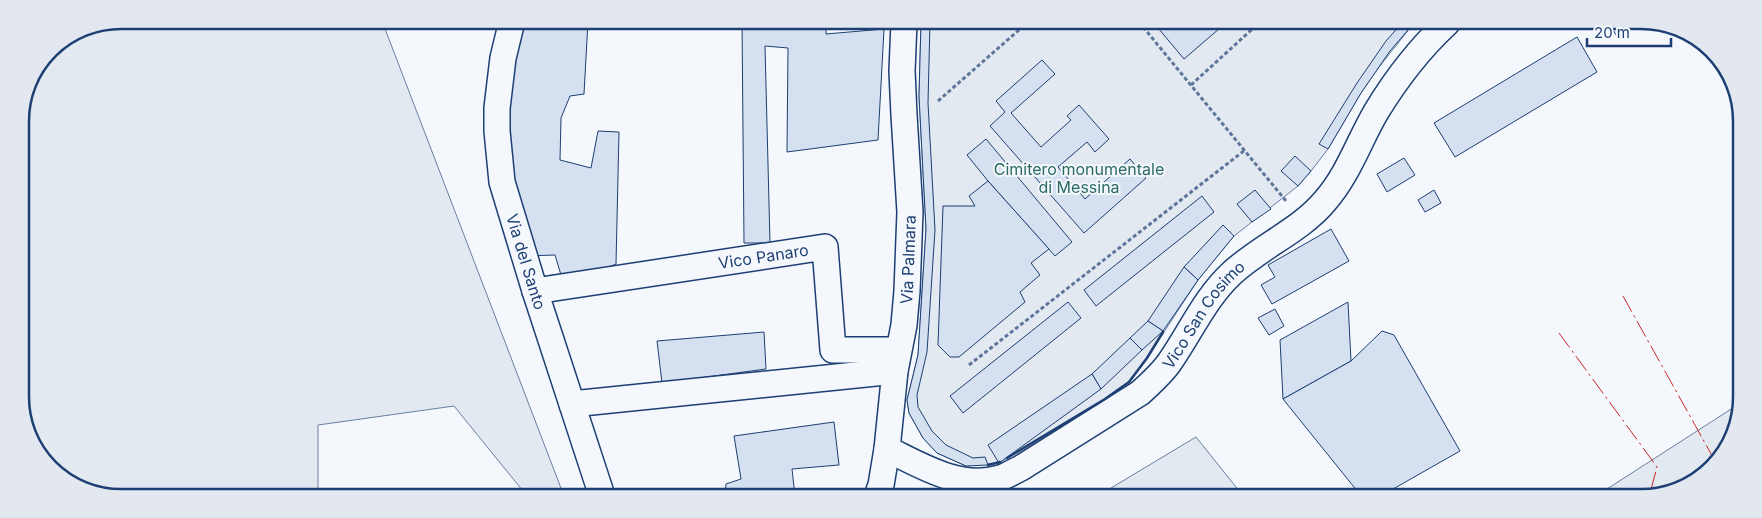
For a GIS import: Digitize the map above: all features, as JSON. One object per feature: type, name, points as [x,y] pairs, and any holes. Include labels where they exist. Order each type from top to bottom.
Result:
[{"type":"street","name":"Via del Santo","points":[[510,29],[499,82],[497,131],[502,182],[509,210],[600,489]]},
{"type":"street","name":"Via Palmara","points":[[879,489],[887,449],[896,360],[904,325],[909,254],[910,212],[902,71],[904,29]]},
{"type":"street","name":"Vico San Cosimo","points":[[887,449],[954,479],[969,482],[1001,478],[1021,468],[1140,393],[1168,364],[1214,292],[1233,272],[1302,221],[1325,200],[1341,179],[1376,112],[1410,62],[1441,29]]},
{"type":"street","name":"Vico Panaro","points":[[535,291],[825,247],[833,350],[896,360]]},
{"type":"street","points":[[572,404],[896,360]]},
{"type":"path","points":[[938,101],[1020,29]]},
{"type":"path","points":[[1145,29],[1302,221]]},
{"type":"path","points":[[1191,85],[1252,29]]},
{"type":"path","points":[[969,365],[1245,150]]},
{"type":"green space","points":[[121,29],[385,29],[561,489],[521,489],[454,406],[318,425],[318,489],[109,488],[80,480],[70,474],[44,448],[34,427],[29,397],[29,115],[32,97],[41,75],[52,60],[70,44],[97,32]]},
{"type":"green space","name":"Cimitero monumentale di Messina","points":[[921,29],[1409,29],[1361,93],[1328,149],[1311,171],[1298,186],[1234,236],[1198,280],[1129,382],[1105,399],[999,463],[966,466],[937,453],[923,438],[909,413],[907,400],[918,355],[926,229],[919,96]]},
{"type":"green space","points":[[1732,408],[1728,427],[1718,448],[1692,474],[1682,480],[1659,487],[1647,489],[1607,489]]},
{"type":"green space","points":[[1196,437],[1238,489],[1109,489]]},
{"type":"building","points":[[520,29],[588,29],[584,94],[570,96],[561,118],[560,160],[591,168],[598,131],[619,132],[616,264],[564,285],[555,255],[524,256],[499,148]]},
{"type":"building","points":[[742,29],[826,29],[826,34],[884,29],[878,140],[787,152],[788,48],[765,46],[770,243],[744,243]]},
{"type":"building","points":[[921,29],[930,29],[928,103],[935,230],[927,352],[917,395],[918,407],[932,431],[946,445],[973,458],[985,457],[988,465],[966,466],[937,453],[923,438],[909,413],[907,400],[918,355],[926,229],[919,96]]},
{"type":"building","points":[[1159,29],[1219,29],[1184,59]]},
{"type":"building","points":[[1397,29],[1409,29],[1390,51],[1361,93],[1328,149],[1319,144],[1357,83]]},
{"type":"building","points":[[1612,29],[1626,29],[1616,35]]},
{"type":"building","points":[[1577,37],[1597,72],[1455,157],[1434,123]]},
{"type":"building","points":[[1042,60],[1055,74],[1011,113],[1041,147],[1071,120],[1067,116],[1079,105],[1109,139],[1095,152],[1087,142],[1058,167],[1085,199],[1130,159],[1146,178],[1084,233],[990,126],[1005,112],[996,101]]},
{"type":"building","points":[[986,139],[1072,242],[1055,256],[967,155]]},
{"type":"building","points":[[1295,156],[1311,171],[1298,186],[1281,171]]},
{"type":"building","points":[[1404,158],[1415,175],[1387,192],[1377,174]]},
{"type":"building","points":[[988,181],[1049,249],[1031,263],[1040,275],[1020,292],[1025,302],[959,357],[950,357],[938,345],[943,206],[975,206],[969,196]]},
{"type":"building","points":[[1255,190],[1271,209],[1252,222],[1237,204]]},
{"type":"building","points":[[1434,190],[1441,203],[1425,212],[1418,200]]},
{"type":"building","points":[[1202,196],[1214,212],[1096,306],[1084,290]]},
{"type":"building","points":[[1223,225],[1234,236],[1198,280],[1184,267]]},
{"type":"building","points":[[1331,229],[1349,261],[1272,304],[1261,285],[1275,277],[1268,265]]},
{"type":"building","points":[[1184,267],[1198,280],[1163,331],[1148,321]]},
{"type":"building","points":[[1068,302],[1081,318],[963,413],[950,396]]},
{"type":"building","points":[[1348,302],[1351,361],[1283,399],[1280,340]]},
{"type":"building","points":[[1275,309],[1284,326],[1269,335],[1258,318]]},
{"type":"building","points":[[1148,321],[1163,331],[1142,350],[1130,338]]},
{"type":"building","points":[[1382,331],[1394,335],[1460,451],[1393,489],[1356,489],[1283,399],[1351,361]]},
{"type":"building","points":[[764,332],[766,369],[662,383],[657,341]]},
{"type":"building","points":[[1130,338],[1142,350],[1101,389],[1092,374]]},
{"type":"building","points":[[1092,374],[1101,389],[999,463],[988,445]]},
{"type":"building","points":[[834,422],[839,465],[792,469],[794,489],[726,489],[726,484],[741,479],[734,436]]},
{"type":"wall","points":[[1007,458],[1105,399],[1129,382],[1163,332]]},
{"type":"wall","points":[[988,465],[1000,462]]},
{"type":"power","points":[[1623,296],[1712,456]]},
{"type":"power","points":[[1559,333],[1657,467],[1651,488]]}]
